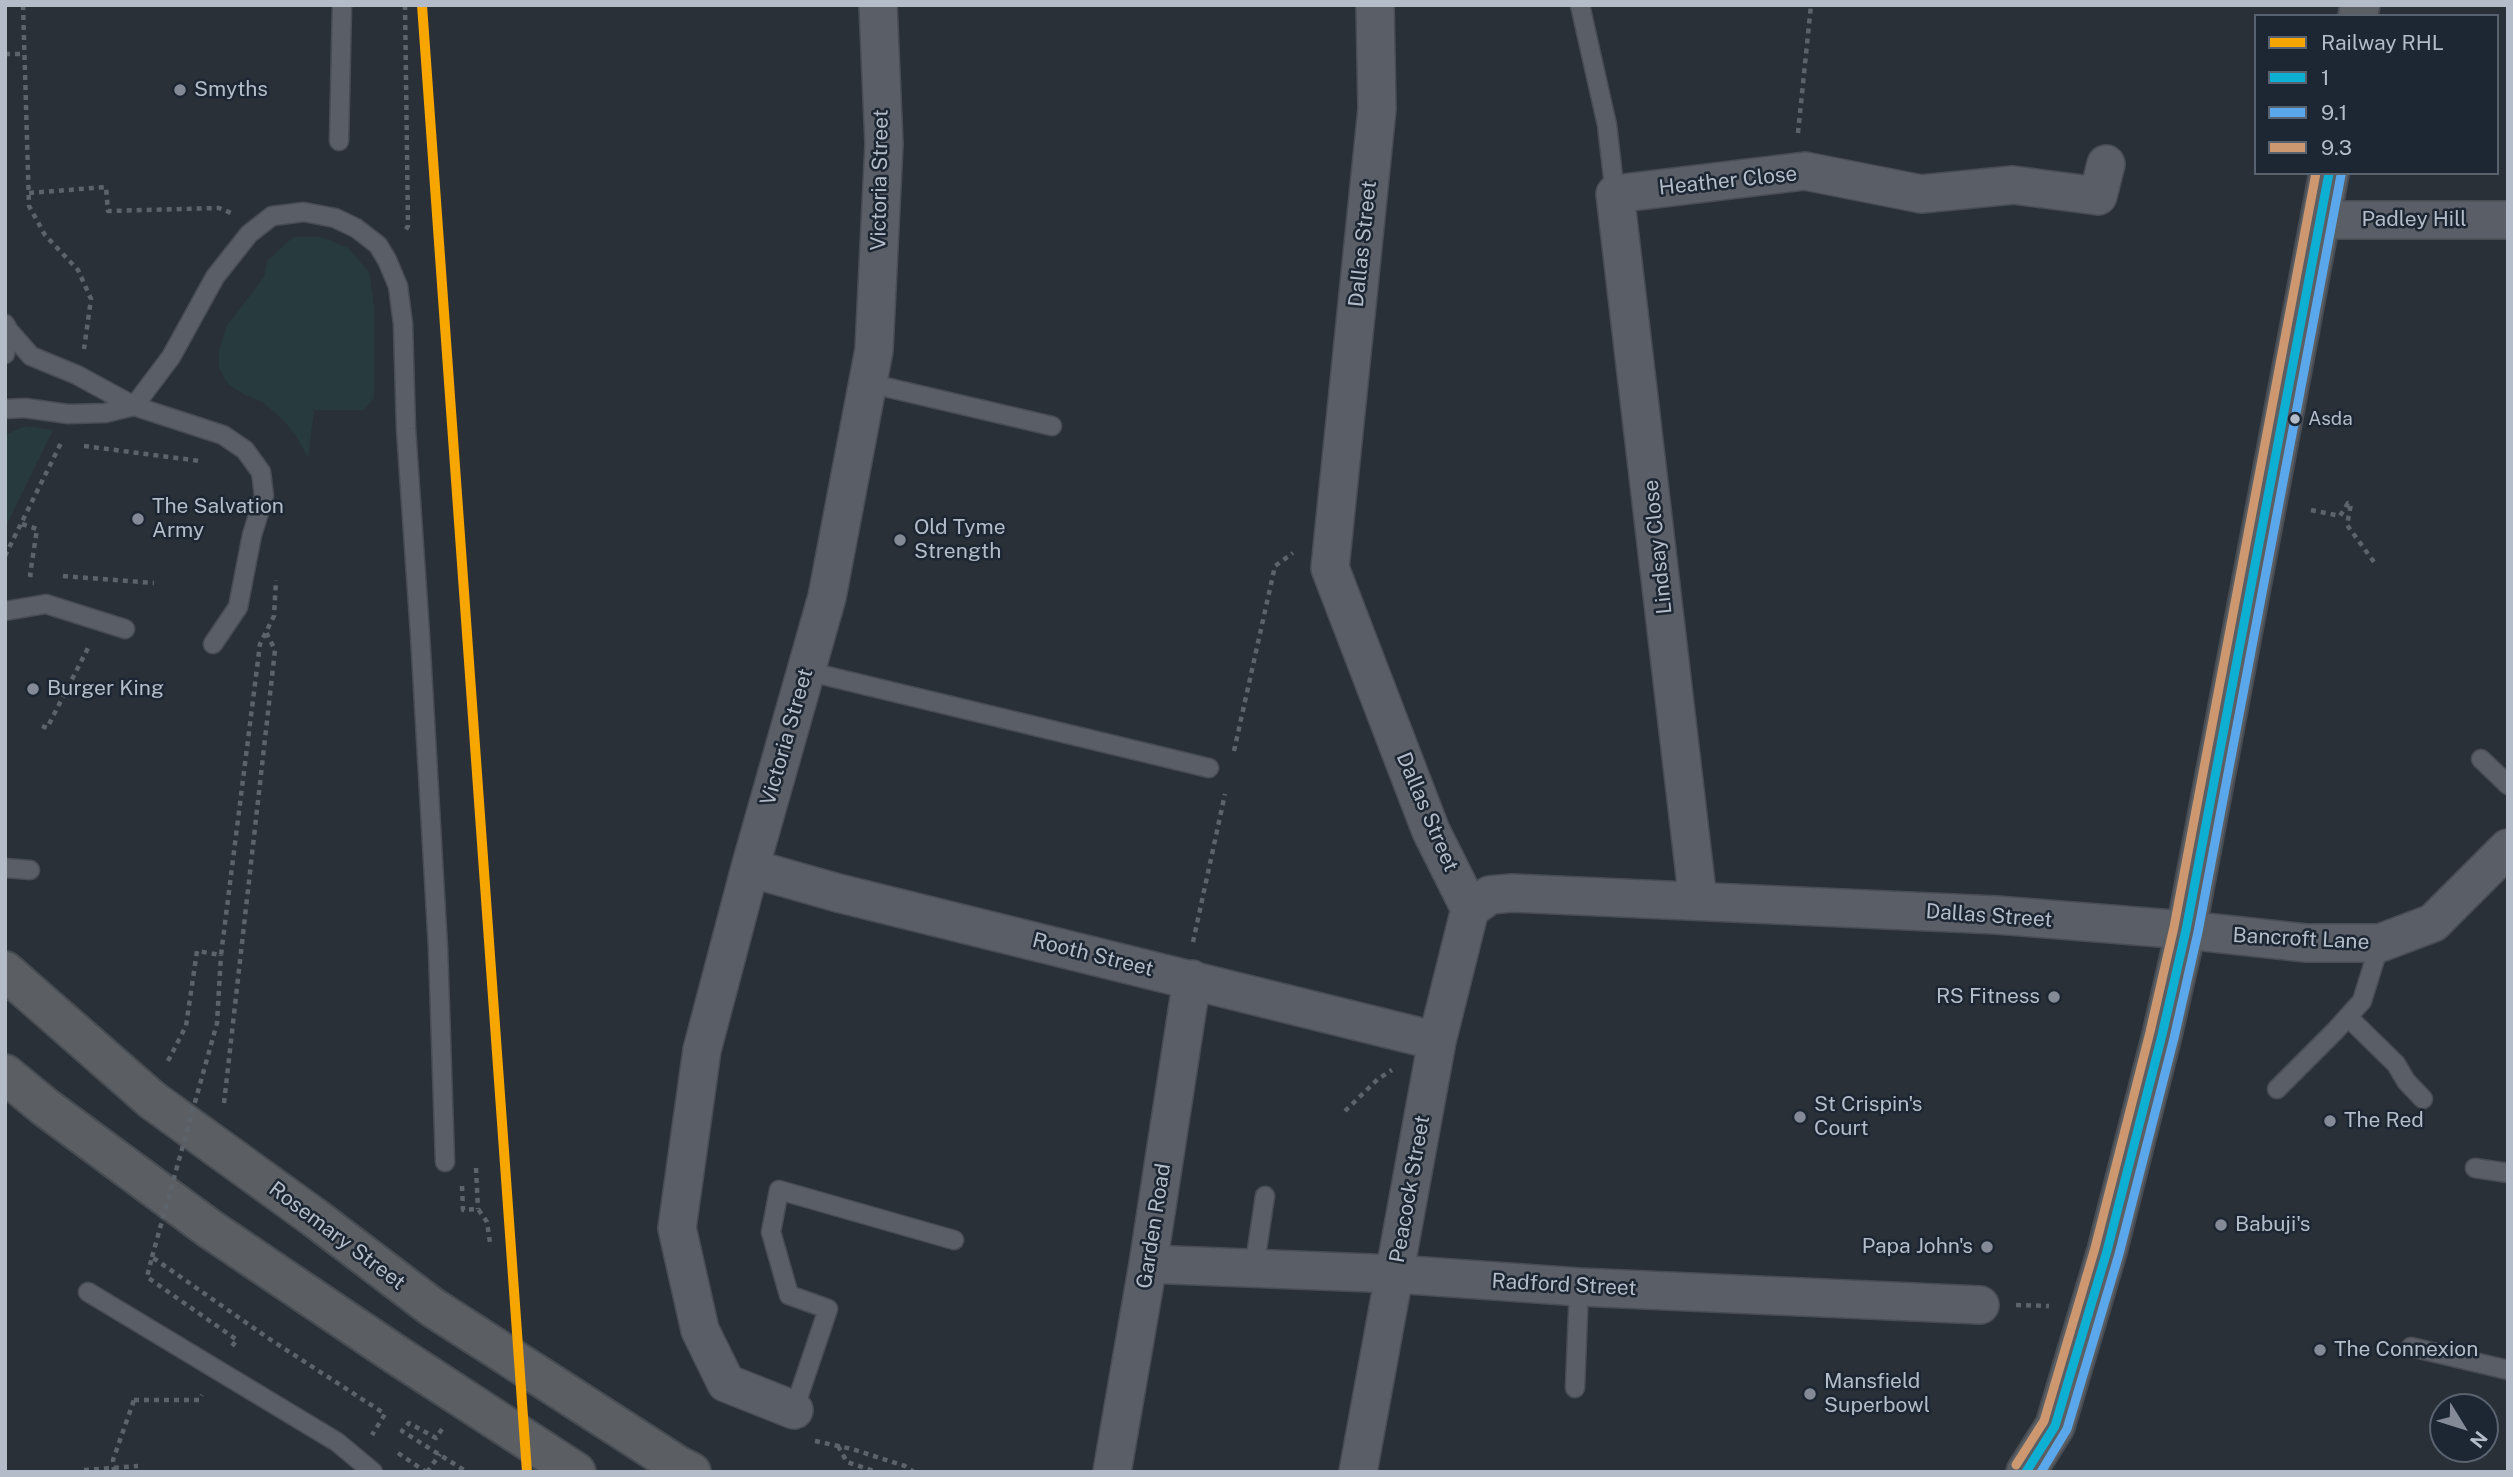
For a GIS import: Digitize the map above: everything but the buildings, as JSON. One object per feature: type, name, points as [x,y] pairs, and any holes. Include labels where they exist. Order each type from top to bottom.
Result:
[{"type":"highway","points":[[2026,1472],[2055,1426],[2149,1090],[2186,930],[2329,175]]},
{"type":"highway","name":"Rosemary Street","points":[[5,971],[152,1100],[432,1307],[691,1472]]},
{"type":"highway","points":[[5,1074],[45,1108],[210,1229],[576,1472]]},
{"type":"highway","points":[[2055,1426],[2059,1472]]},
{"type":"street","name":"Victoria Street","points":[[794,1410],[726,1383],[701,1330],[677,1228],[702,1050],[750,868],[827,597],[874,350],[884,144],[878,5]]},
{"type":"street","name":"Dallas Street","points":[[1375,5],[1377,109],[1330,568],[1431,831],[1470,909],[1490,895],[1512,893],[1997,915],[2186,930]]},
{"type":"street","name":"Heather Close","points":[[1615,194],[1805,171],[1921,194],[2013,185],[2098,196],[2106,164]]},
{"type":"street","name":"Lindsay Close","points":[[1615,194],[1698,901]]},
{"type":"street","name":"Padley Hill","points":[[2320,220],[2508,219]]},
{"type":"street","name":"Bancroft Lane","points":[[2186,930],[2306,943],[2380,943],[2433,923],[2508,848]]},
{"type":"street","name":"Rooth Street","points":[[750,868],[838,893],[1437,1041]]},
{"type":"street","name":"Peacock Street","points":[[1358,1472],[1437,1041],[1470,909]]},
{"type":"street","name":"Garden Road","points":[[1112,1472],[1148,1264],[1189,978]]},
{"type":"street","name":"Radford Street","points":[[1148,1264],[1395,1274],[1579,1287],[1980,1305]]},
{"type":"lane","points":[[339,141],[342,5]]},
{"type":"lane","points":[[1580,5],[1607,125],[1615,194]]},
{"type":"lane","points":[[5,409],[25,408],[68,414],[105,413],[134,405],[171,358],[215,277],[254,231],[272,216],[304,212],[334,218],[356,228],[378,244],[398,286],[403,324],[404,409],[421,634],[438,948],[445,1162]]},
{"type":"lane","points":[[7,328],[31,356],[77,375],[134,405],[223,435],[245,450],[261,472],[264,496],[238,607],[213,645]]},
{"type":"lane","points":[[5,354],[7,328]]},
{"type":"lane","points":[[868,383],[1052,426]]},
{"type":"lane","points":[[5,611],[46,604],[125,629]]},
{"type":"lane","points":[[806,671],[1209,768]]},
{"type":"lane","points":[[2481,759],[2508,785]]},
{"type":"lane","points":[[5,868],[30,870]]},
{"type":"lane","points":[[2277,1090],[2362,1001],[2380,943]]},
{"type":"lane","points":[[2348,1017],[2396,1064],[2406,1081],[2423,1099]]},
{"type":"lane","points":[[2475,1168],[2508,1173]]},
{"type":"lane","points":[[794,1410],[828,1309],[789,1295],[771,1232],[779,1190],[954,1240]]},
{"type":"lane","points":[[1254,1269],[1265,1196]]},
{"type":"lane","points":[[1575,1388],[1579,1287]]},
{"type":"lane","points":[[88,1292],[337,1442],[373,1472]]},
{"type":"lane","points":[[2411,1347],[2508,1370]]},
{"type":"path","points":[[23,5],[29,206],[45,235],[78,270],[91,299],[83,353]]},
{"type":"path","points":[[387,260],[408,226],[405,5]]},
{"type":"path","points":[[1793,173],[1811,5]]},
{"type":"path","points":[[5,54],[24,54]]},
{"type":"path","points":[[29,193],[107,187],[108,211],[219,208],[236,216],[254,231]]},
{"type":"path","points":[[5,556],[61,443],[212,463]]},
{"type":"path","points":[[2311,510],[2340,516],[2348,503],[2351,504],[2347,525],[2374,562]]},
{"type":"path","points":[[22,524],[37,529],[30,575],[43,575]]},
{"type":"path","points":[[1234,752],[1275,566],[1334,526]]},
{"type":"path","points":[[233,1345],[237,1340],[147,1277],[217,1023],[220,955],[260,644],[274,616],[277,572]]},
{"type":"path","points":[[55,576],[154,583]]},
{"type":"path","points":[[223,1107],[275,650],[266,632]]},
{"type":"path","points":[[42,726],[47,728],[88,648],[78,642]]},
{"type":"path","points":[[1189,978],[1226,792]]},
{"type":"path","points":[[167,1062],[186,1026],[197,951],[220,955]]},
{"type":"path","points":[[462,1186],[463,1210],[478,1209],[488,1222],[490,1243]]},
{"type":"path","points":[[152,1257],[268,1338],[385,1414],[371,1435]]},
{"type":"path","points":[[1980,1305],[2090,1308]]},
{"type":"path","points":[[134,1400],[198,1400],[205,1390]]},
{"type":"path","points":[[134,1400],[134,1408]]},
{"type":"path","points":[[114,1470],[113,1460],[134,1400]]},
{"type":"path","points":[[436,1438],[409,1423],[402,1431],[467,1472]]},
{"type":"path","points":[[838,1446],[847,1462],[877,1472]]},
{"type":"path","points":[[427,1472],[440,1454]]},
{"type":"path","points":[[84,1470],[114,1470],[138,1466]]},
{"type":"green space","points":[[293,237],[321,237],[348,248],[369,272],[374,306],[374,398],[364,410],[314,410],[308,458],[295,434],[283,420],[263,402],[228,384],[219,368],[219,351],[226,327],[264,277],[267,261]]},
{"type":"green space","points":[[25,426],[53,430],[5,528],[5,435]]},
{"type":"rail line","name":"RHL","points":[[422,5],[527,1472]]},
{"type":"transit line","name":"9.3","points":[[2016,1465],[2044,1421],[2095,1248],[2150,1032],[2174,927],[2316,175]]},
{"type":"transit line","name":"1","points":[[2026,1472],[2055,1426],[2107,1251],[2162,1035],[2186,930],[2329,175]]},
{"type":"transit line","name":"9.1","points":[[2041,1472],[2067,1429],[2119,1254],[2174,1038],[2198,932],[2341,175]]},
{"type":"place","name":"Smyths","points":[[180,90]]},
{"type":"place","name":"Asda","points":[[2295,419]]},
{"type":"place","name":"The Salvation Army","points":[[138,519]]},
{"type":"place","name":"Old Tyme Strength","points":[[900,540]]},
{"type":"place","name":"Burger King","points":[[33,689]]},
{"type":"place","name":"RS Fitness","points":[[2054,997]]},
{"type":"place","name":"St Crispin's Court","points":[[1800,1117]]},
{"type":"place","name":"The Red","points":[[2330,1121]]},
{"type":"place","name":"Babuji's","points":[[2221,1225]]},
{"type":"place","name":"Papa John's","points":[[1987,1247]]},
{"type":"place","name":"The Connexion","points":[[2320,1350]]},
{"type":"place","name":"Mansfield Superbowl","points":[[1810,1394]]}]
